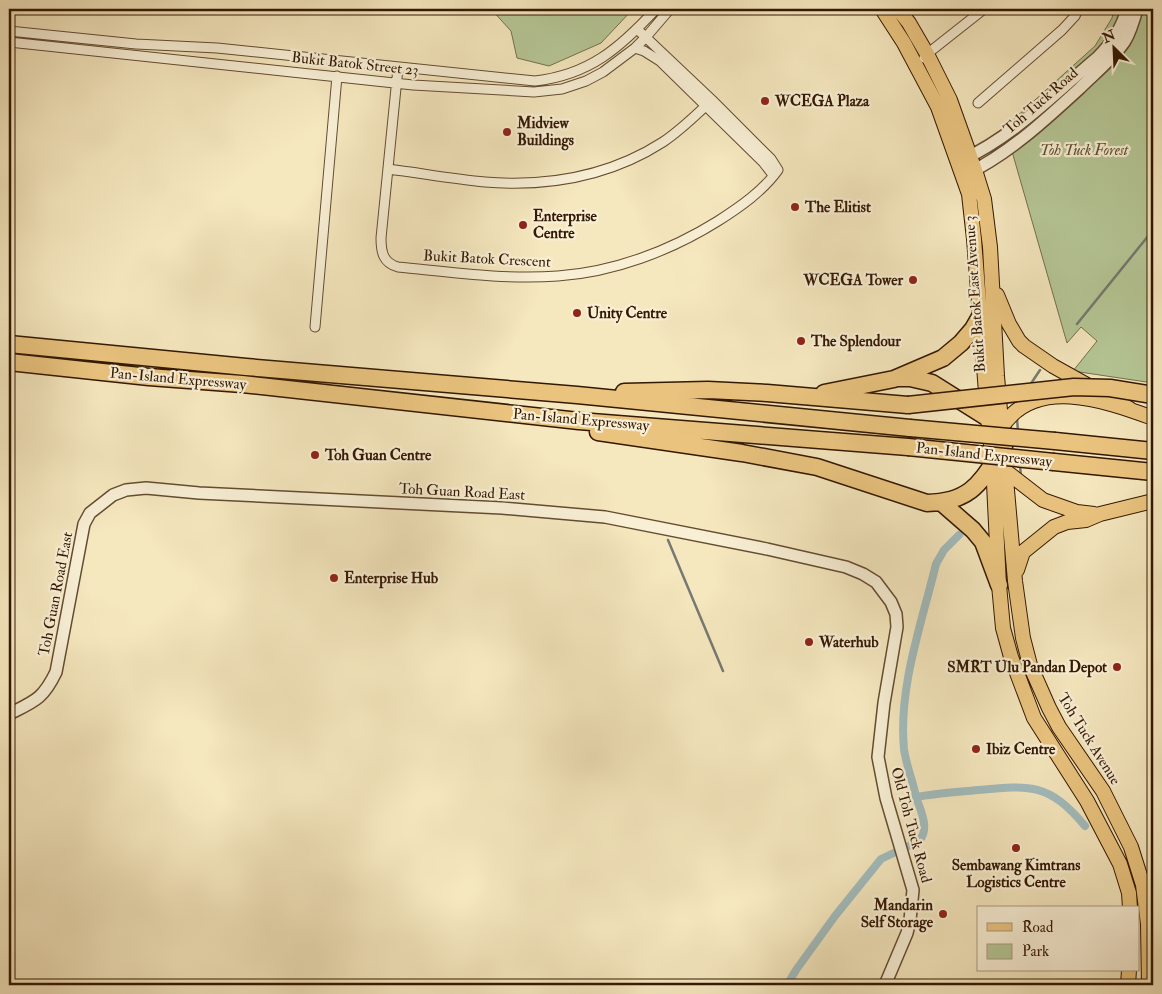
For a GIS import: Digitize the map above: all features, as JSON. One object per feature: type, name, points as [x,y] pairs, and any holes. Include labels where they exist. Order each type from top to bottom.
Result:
[{"type":"highway","points":[[801,396],[840,391],[894,378],[943,358],[953,351],[973,329],[981,314]]},
{"type":"highway","name":"Pan-Island Expressway","points":[[9,344],[246,367],[577,395],[1153,451]]},
{"type":"highway","name":"Pan-Island Expressway","points":[[9,362],[149,377],[242,384],[579,421],[908,447],[1153,472]]},
{"type":"highway","points":[[894,378],[910,378],[932,383],[1002,427]]},
{"type":"highway","points":[[577,395],[708,390],[908,405],[1074,387],[1110,388],[1153,395]]},
{"type":"highway","points":[[480,411],[498,417],[771,457],[835,472],[927,503],[942,503],[954,500],[974,489],[984,478],[1000,468],[998,447]]},
{"type":"highway","points":[[942,503],[973,530],[983,542],[1007,583]]},
{"type":"main road","name":"Bukit Batok East Avenue 3","points":[[882,9],[919,70],[965,159]]},
{"type":"main road","name":"Bukit Batok East Avenue 3","points":[[898,9],[909,23],[927,54],[950,100],[969,172],[984,199],[993,288],[1002,427],[998,447]]},
{"type":"main road","name":"Bukit Batok East Avenue 3","points":[[969,172],[988,418],[998,447]]},
{"type":"main road","points":[[993,288],[1009,324],[1024,346],[1052,366],[1130,409]]},
{"type":"main road","points":[[1002,427],[1012,414],[1022,407],[1045,398],[1070,396],[1091,398],[1130,409],[1153,418]]},
{"type":"main road","points":[[1000,468],[1043,500],[1077,512],[1100,514]]},
{"type":"main road","name":"Toh Tuck Avenue","points":[[1000,468],[1007,583],[1003,628],[1008,646],[1026,700],[1042,731],[1087,802],[1120,864],[1129,893],[1130,906]]},
{"type":"main road","points":[[1007,583],[1024,552],[1046,532],[1066,522],[1086,520],[1100,514],[1153,500]]},
{"type":"main road","name":"Toh Tuck Avenue","points":[[1007,583],[1030,664],[1040,688],[1059,727],[1103,791],[1131,847],[1144,884],[1148,924],[1149,985]]},
{"type":"main road","points":[[1128,985],[1130,972]]},
{"type":"street","name":"Bukit Batok Street 23","points":[[9,32],[136,44],[217,48],[528,81],[544,80],[569,74],[597,62],[637,29],[656,9]]},
{"type":"street","name":"Bukit Batok Street 23","points":[[9,42],[396,83],[534,92],[552,90],[586,81],[616,63],[646,37],[670,9]]},
{"type":"street","points":[[919,70],[927,54],[984,9]]},
{"type":"street","points":[[978,103],[1062,30],[1075,16],[1078,9]]},
{"type":"street","name":"Toh Tuck Road","points":[[965,159],[1008,133],[1098,57],[1121,28],[1127,9]]},
{"type":"street","name":"Toh Tuck Road","points":[[969,172],[1003,153],[1042,122],[1107,63],[1117,52],[1129,32],[1137,9]]},
{"type":"street","name":"Bukit Batok Crescent","points":[[398,68],[381,243],[382,254],[389,263],[406,268],[528,277],[591,272],[627,263],[668,248],[723,217],[755,194],[773,176],[764,163],[709,103],[637,29]]},
{"type":"street","name":"Bukit Batok Crescent","points":[[634,48],[644,51],[660,61],[709,103]]},
{"type":"street","points":[[315,327],[337,76]]},
{"type":"street","points":[[388,169],[485,182],[565,180],[608,169],[640,156],[664,142],[686,125],[709,103]]},
{"type":"street","name":"Toh Guan Road East","points":[[9,714],[38,699],[45,692],[56,672],[84,524],[90,513],[113,495],[126,490],[146,488],[200,494],[502,508],[604,518],[767,549],[846,567],[876,582],[891,602],[896,614],[896,636],[884,703],[878,757]]},
{"type":"street","name":"Old Toh Tuck Road","points":[[878,757],[886,798],[897,838],[912,880],[913,890],[907,933],[888,984]]},
{"type":"green space","points":[[491,9],[633,9],[601,43],[549,66],[517,58],[511,31]]},
{"type":"green space","name":"Toh Tuck Forest","points":[[1114,9],[1153,9],[1153,383],[1073,371],[1097,341],[1081,327],[1067,343],[1005,127],[1095,46],[1112,18]]},
{"type":"waterway","points":[[1077,324],[1153,230]]},
{"type":"waterway","points":[[1030,385],[1040,370]]},
{"type":"waterway","points":[[1017,418],[1018,432]]},
{"type":"waterway","points":[[1020,465],[1021,477]]},
{"type":"waterway","points":[[916,797],[904,749],[904,703],[912,655],[936,564],[944,550],[959,535]]},
{"type":"waterway","points":[[668,540],[723,671]]},
{"type":"waterway","points":[[787,985],[835,916],[881,859],[919,841],[924,831],[924,825],[916,797],[1012,787],[1038,790],[1049,794],[1061,802],[1085,826]]},
{"type":"place","name":"WCEGA Plaza","points":[[765,101]]},
{"type":"place","name":"Midview Buildings","points":[[507,132]]},
{"type":"place","name":"The Elitist","points":[[795,207]]},
{"type":"place","name":"Enterprise Centre","points":[[523,225]]},
{"type":"place","name":"WCEGA Tower","points":[[913,280]]},
{"type":"place","name":"Unity Centre","points":[[577,313]]},
{"type":"place","name":"The Splendour","points":[[801,341]]},
{"type":"place","name":"Toh Guan Centre","points":[[315,455]]},
{"type":"place","name":"Enterprise Hub","points":[[334,578]]},
{"type":"place","name":"Waterhub","points":[[809,642]]},
{"type":"place","name":"SMRT Ulu Pandan Depot","points":[[1117,667]]},
{"type":"place","name":"Ibiz Centre","points":[[976,749]]},
{"type":"place","name":"Sembawang Kimtrans Logistics Centre","points":[[1016,848]]},
{"type":"place","name":"Mandarin Self Storage","points":[[943,914]]}]
